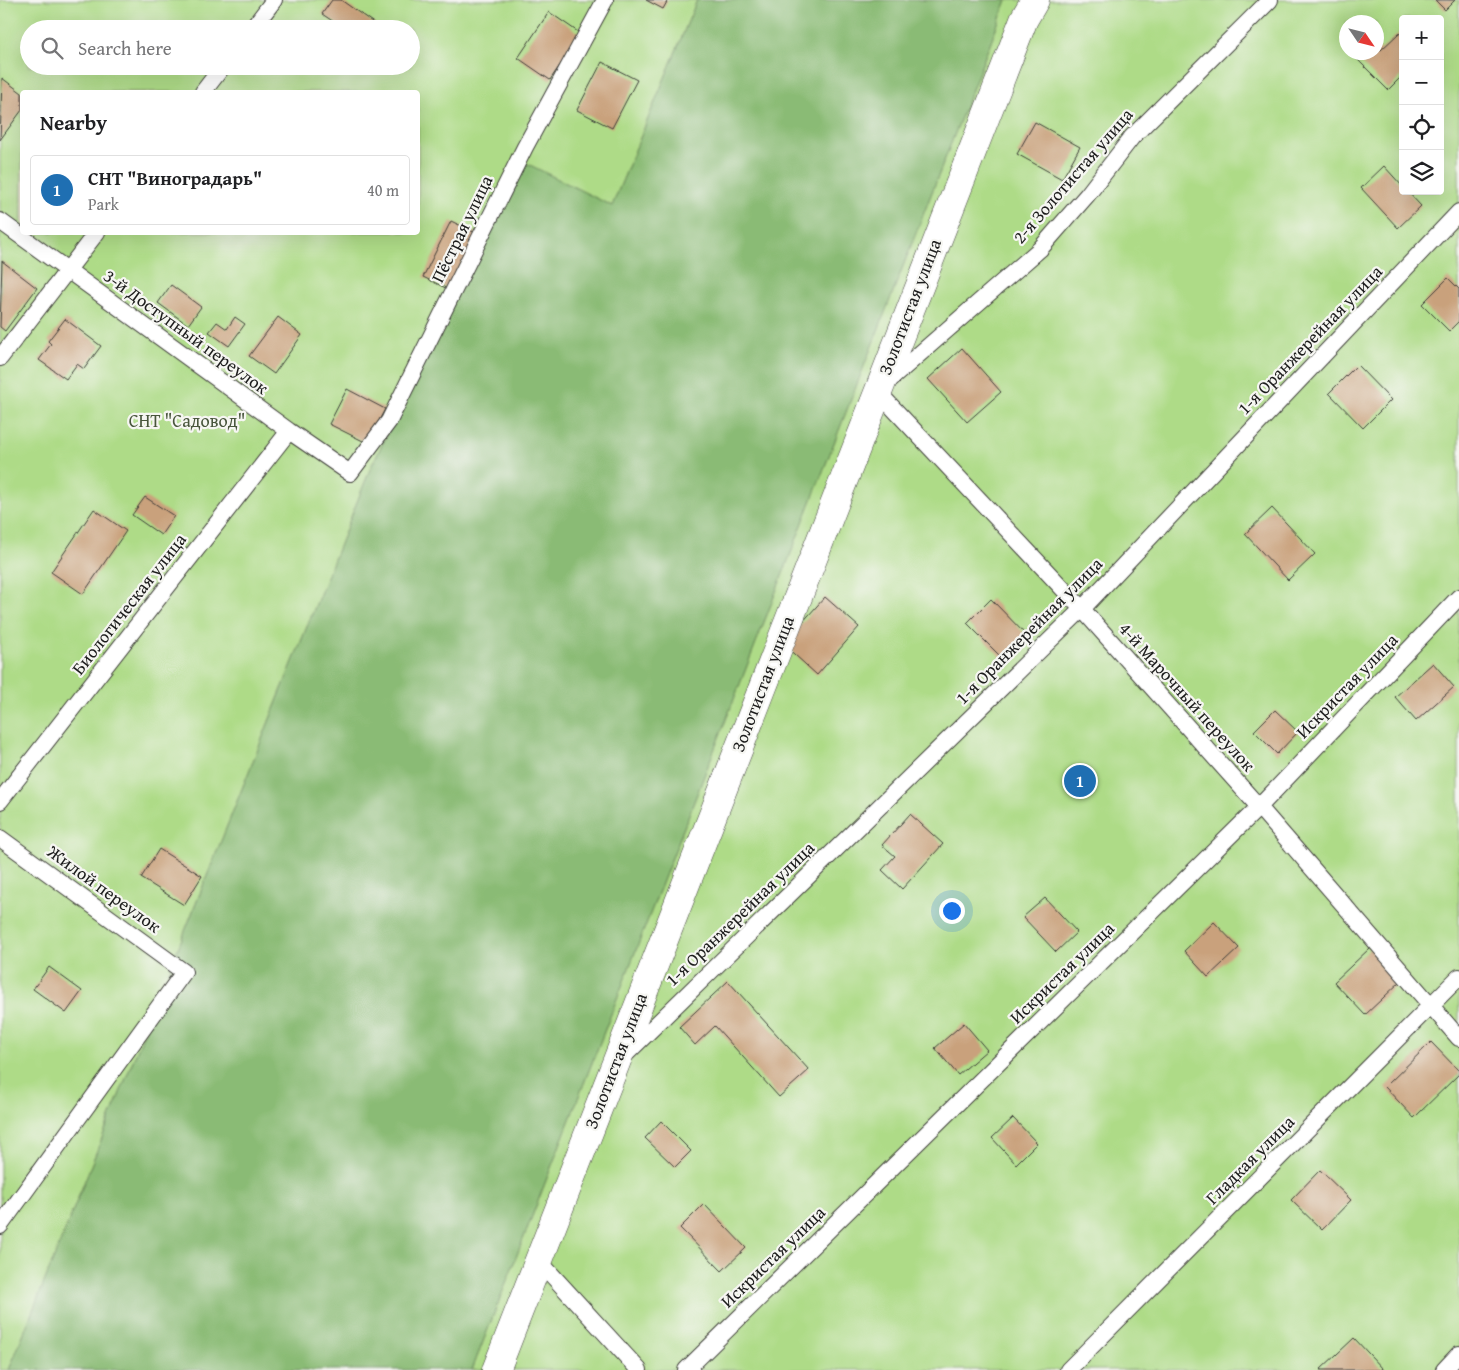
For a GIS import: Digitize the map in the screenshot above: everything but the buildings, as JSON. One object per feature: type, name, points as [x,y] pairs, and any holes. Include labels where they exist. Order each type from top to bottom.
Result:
[{"type":"street","name":"Золотистая улица","points":[[496,1370],[540,1262],[614,1065],[877,391],[1024,19],[1035,0]]},
{"type":"lane","points":[[259,20],[274,0]]},
{"type":"lane","name":"2-я Золотистая улица","points":[[877,391],[1040,248],[1088,194],[1132,137],[1270,0]]},
{"type":"lane","name":"Пёстрая улица","points":[[350,473],[389,420],[599,3]]},
{"type":"lane","points":[[205,90],[216,75]]},
{"type":"lane","name":"1-я Оранжерейная улица","points":[[614,1065],[1082,610],[1459,212]]},
{"type":"lane","name":"3-й Доступный переулок","points":[[0,221],[289,431],[350,473]]},
{"type":"lane","points":[[0,358],[95,235]]},
{"type":"lane","name":"4-й Марочный переулок","points":[[877,391],[1082,610],[1259,807],[1459,1038]]},
{"type":"lane","name":"Биологическая улица","points":[[0,801],[289,431]]},
{"type":"lane","name":"Искристая улица","points":[[686,1370],[1259,807],[1459,597]]},
{"type":"lane","name":"Жилой переулок","points":[[0,838],[184,972],[0,1226]]},
{"type":"lane","name":"Гладкая улица","points":[[1068,1370],[1459,977]]},
{"type":"lane","points":[[540,1262],[639,1370]]},
{"type":"lane","points":[[1444,1370],[1459,1354]]},
{"type":"green space","name":"СНТ \"Садовод\"","points":[[0,0],[697,0],[612,206],[521,161],[371,467],[9,1370],[0,1370]]},
{"type":"green space","points":[[697,0],[1007,0],[472,1370],[9,1370],[371,467],[522,161],[612,206]]},
{"type":"green space","points":[[1007,0],[1459,0],[1459,1370],[472,1370]]},
{"type":"place","name":"СНТ \"Виноградарь\"","points":[[1080,781]]}]
